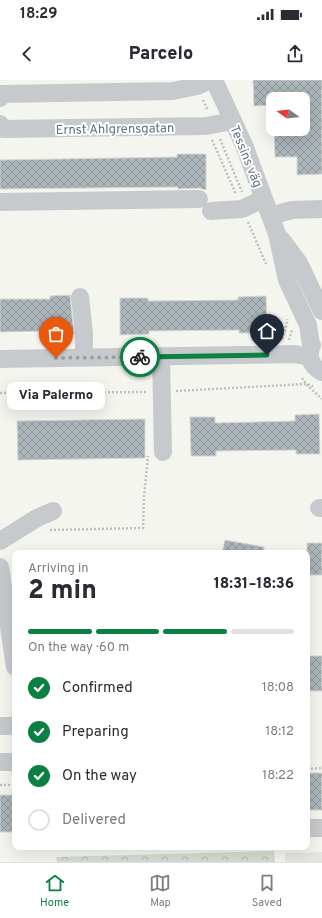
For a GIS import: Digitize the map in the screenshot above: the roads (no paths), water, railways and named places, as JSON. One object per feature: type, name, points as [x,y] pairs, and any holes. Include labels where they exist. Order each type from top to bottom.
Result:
[{"type":"street","points":[[0,98],[2,94],[173,91],[197,86],[213,80]]},
{"type":"street","name":"Tessins väg","points":[[213,80],[244,145],[277,234],[287,280],[308,325],[317,359]]},
{"type":"street","name":"Ernst Ahlgrensgatan","points":[[0,124],[3,129],[206,126],[233,121]]},
{"type":"street","points":[[0,202],[205,205],[242,209],[264,199]]},
{"type":"street","points":[[270,216],[292,210],[322,209]]},
{"type":"street","name":"Tessins väg","points":[[277,234],[299,263],[322,311]]},
{"type":"street","points":[[80,297],[84,333],[84,358]]},
{"type":"street","points":[[0,359],[288,354],[317,359]]},
{"type":"street","points":[[156,453],[161,356]]},
{"type":"street","points":[[0,541],[37,518],[53,511]]},
{"type":"street","points":[[0,567],[6,598],[6,645],[12,660]]},
{"type":"street","points":[[0,726],[12,726]]},
{"type":"street","points":[[0,752],[12,751]]},
{"type":"street","points":[[0,762],[12,762]]},
{"type":"street","points":[[310,828],[322,828]]},
{"type":"place","name":"Via Palermo","points":[[56,358]]}]
